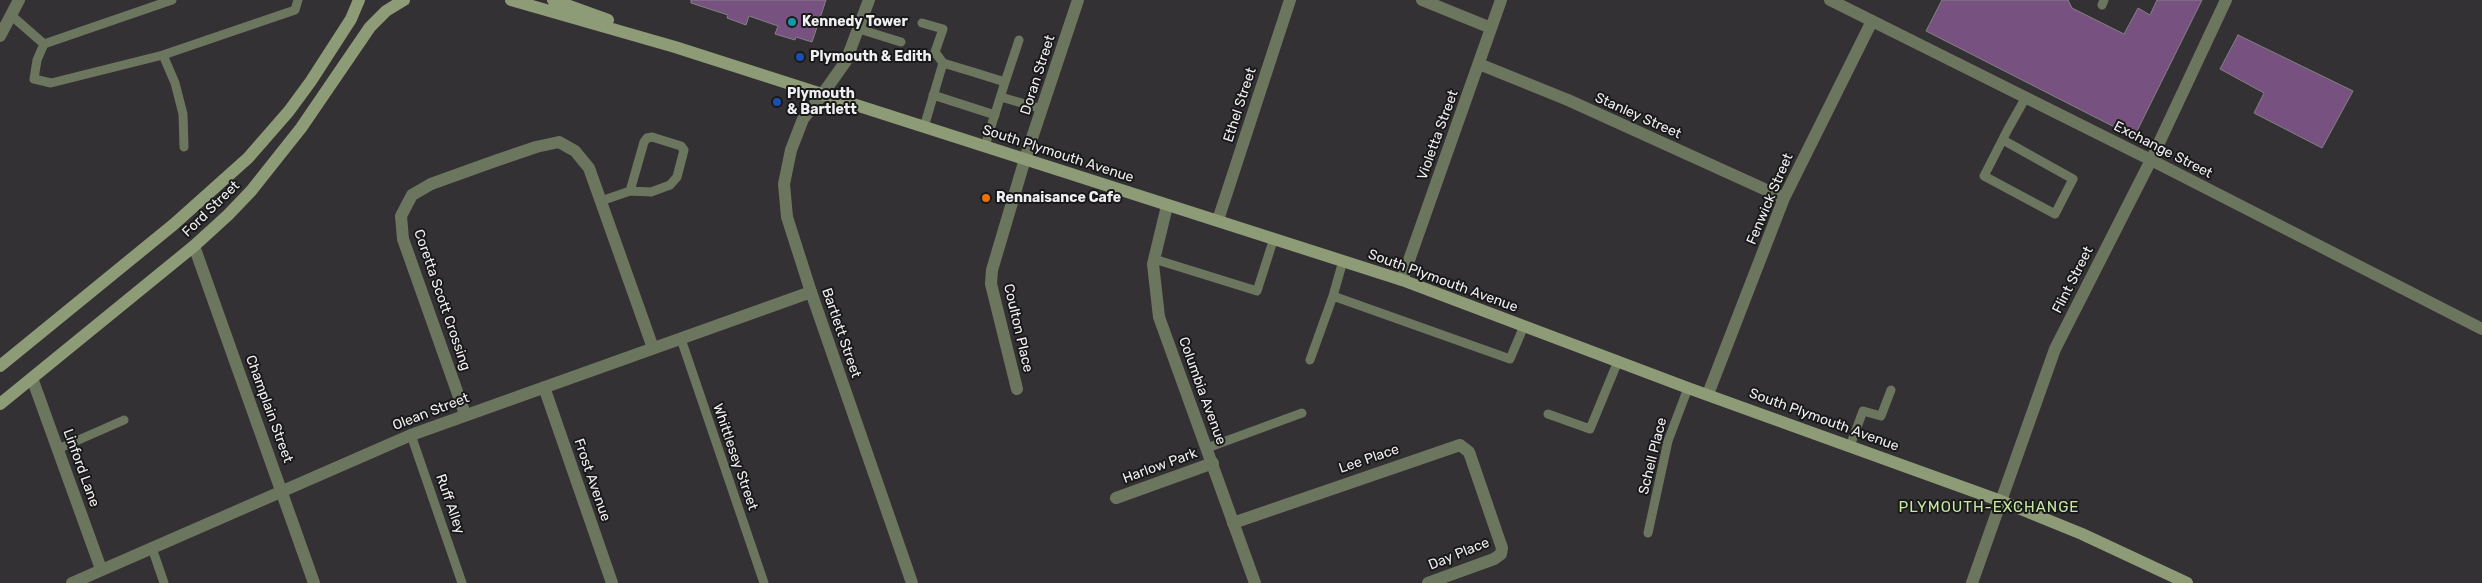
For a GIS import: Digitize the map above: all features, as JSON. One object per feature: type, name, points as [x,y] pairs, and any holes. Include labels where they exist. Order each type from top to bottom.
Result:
[{"type":"main road","name":"Ford Street","points":[[0,366],[173,225],[248,158],[283,119],[311,81],[351,19],[359,0]]},
{"type":"main road","name":"Ford Street","points":[[0,404],[194,246],[251,191],[286,148],[370,27],[386,11],[404,0]]},
{"type":"main road","name":"South Plymouth Avenue","points":[[511,0],[675,47],[1402,280],[1688,388],[2001,501],[2082,534],[2187,583]]},
{"type":"main road","name":"South Plymouth Avenue","points":[[554,0],[675,47]]},
{"type":"street","points":[[0,36],[12,16],[18,0]]},
{"type":"street","name":"Bartlett Street","points":[[869,0],[846,61],[803,119],[787,166],[784,184],[787,217],[811,292],[912,583]]},
{"type":"street","name":"Doran Street","points":[[1025,159],[1078,0]]},
{"type":"street","name":"Ethel Street","points":[[1218,220],[1290,0]]},
{"type":"street","points":[[1422,0],[1491,28]]},
{"type":"street","name":"Violetta Street","points":[[1402,280],[1501,0]]},
{"type":"street","name":"Exchange Street","points":[[1830,0],[2151,160],[2482,329]]},
{"type":"street","name":"Flint Street","points":[[1972,583],[2056,348],[2151,160],[2226,0]]},
{"type":"street","name":"Fenwick Street","points":[[1708,394],[1784,198],[1872,21]]},
{"type":"street","name":"Stanley Street","points":[[1479,64],[1568,100],[1784,198]]},
{"type":"street","name":"Coretta Scott Crossing","points":[[465,414],[403,239],[401,216],[412,195],[431,184],[536,147],[559,142],[575,151],[589,168],[654,348]]},
{"type":"street","name":"Coulton Place","points":[[1017,389],[991,277],[1025,159]]},
{"type":"street","name":"Columbia Avenue","points":[[1167,206],[1154,259],[1159,317],[1255,583]]},
{"type":"street","name":"Champlain Street","points":[[194,246],[283,491],[314,583]]},
{"type":"street","name":"Olean Street","points":[[72,583],[411,435],[465,414],[811,292]]},
{"type":"street","name":"Linford Lane","points":[[32,378],[102,569]]},
{"type":"street","name":"Frost Avenue","points":[[544,387],[612,583]]},
{"type":"street","name":"Lee Place","points":[[1234,522],[1460,445],[1469,452],[1484,495]]},
{"type":"street","name":"Harlow Park","points":[[1116,498],[1213,463]]},
{"type":"street","name":"Day Place","points":[[1428,583],[1494,559],[1501,554],[1502,548],[1484,495]]},
{"type":"lane","points":[[172,0],[44,44],[37,60],[34,79],[51,83],[163,55],[295,10],[298,0]]},
{"type":"lane","points":[[12,16],[44,44]]},
{"type":"lane","points":[[922,22],[943,29],[935,52],[943,63],[972,75],[1005,82]]},
{"type":"lane","points":[[859,29],[901,42]]},
{"type":"lane","points":[[985,146],[1019,40]]},
{"type":"lane","points":[[163,55],[175,83],[183,114],[184,147]]},
{"type":"lane","points":[[924,127],[943,63]]},
{"type":"lane","points":[[933,95],[963,101],[995,115]]},
{"type":"lane","points":[[1001,97],[1042,109]]},
{"type":"lane","points":[[2002,140],[2073,179],[2054,214],[1984,176],[2002,140],[2026,98]]},
{"type":"lane","points":[[600,200],[630,192],[651,192],[670,185],[677,177],[684,150],[681,146],[652,137],[647,138],[630,192]]},
{"type":"lane","points":[[1154,259],[1256,291],[1274,238]]},
{"type":"lane","points":[[1310,360],[1343,261]]},
{"type":"lane","points":[[1332,296],[1510,359],[1524,326]]},
{"type":"lane","name":"Whittlesey Street","points":[[680,339],[764,583]]},
{"type":"lane","points":[[1548,414],[1590,428],[1618,361]]},
{"type":"lane","name":"Schell Place","points":[[1648,533],[1668,441],[1688,388]]},
{"type":"lane","points":[[1850,446],[1863,411],[1881,416],[1891,390]]},
{"type":"lane","points":[[1207,448],[1302,413]]},
{"type":"lane","points":[[58,449],[124,420]]},
{"type":"lane","name":"Ruff Alley","points":[[411,435],[462,583]]},
{"type":"lane","points":[[152,548],[164,583]]},
{"type":"building","name":"Kennedy Tower","points":[[691,0],[826,0],[812,42],[796,37],[795,40],[775,34],[778,26],[749,16],[746,25],[727,18],[728,15],[691,3]]},
{"type":"building","points":[[1942,0],[2068,0],[2072,8],[2124,34],[2138,8],[2150,15],[2157,0],[2202,0],[2134,137],[1926,31]]},
{"type":"building","points":[[2238,35],[2353,91],[2322,148],[2254,113],[2264,93],[2220,69]]},
{"type":"place","name":"Kennedy Tower","points":[[792,22]]},
{"type":"place","name":"Plymouth & Edith","points":[[800,57]]},
{"type":"place","name":"Plymouth & Bartlett","points":[[777,102]]},
{"type":"place","name":"Rennaisance Cafe","points":[[986,198]]},
{"type":"district","name":"PLYMOUTH-EXCHANGE","points":[[1989,508]]}]
